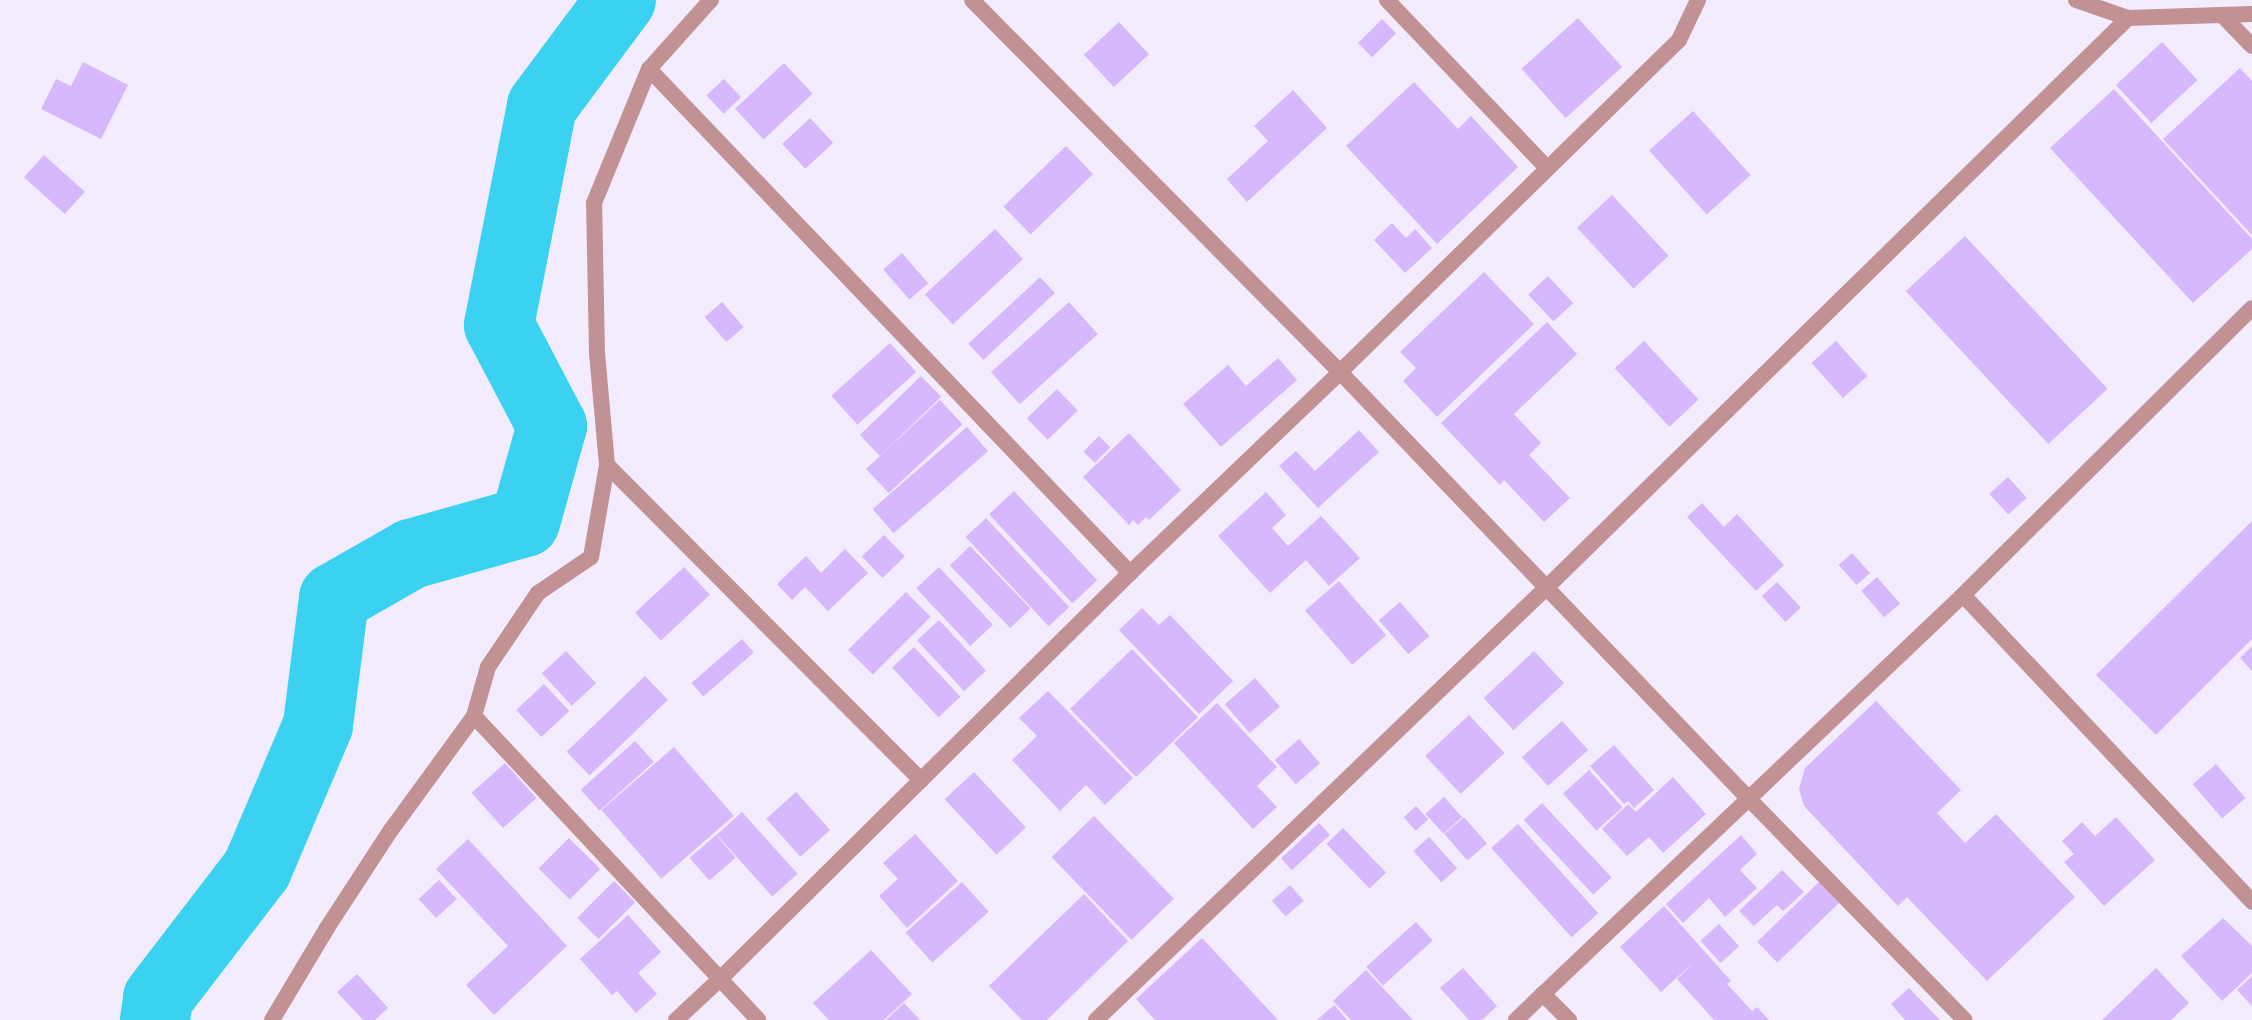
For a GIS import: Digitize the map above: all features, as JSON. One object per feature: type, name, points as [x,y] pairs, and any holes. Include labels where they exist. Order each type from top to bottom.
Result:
[{"type":"street","points":[[272,1020],[327,928],[391,830],[474,716],[488,667],[538,593],[591,558],[607,465],[597,354],[594,203],[649,69],[711,0]]},
{"type":"street","points":[[972,0],[1340,372],[1748,798],[1965,1020]]},
{"type":"street","points":[[1387,0],[1547,168]]},
{"type":"street","points":[[676,1020],[1130,573],[1340,372],[1679,40],[1698,0]]},
{"type":"street","points":[[2076,0],[2128,18],[2252,14]]},
{"type":"street","points":[[2222,15],[2252,46]]},
{"type":"street","points":[[1096,1020],[1546,588],[2128,18]]},
{"type":"street","points":[[649,69],[1130,573]]},
{"type":"street","points":[[1516,1020],[1963,595],[2252,308]]},
{"type":"street","points":[[607,465],[921,780]]},
{"type":"street","points":[[1963,595],[2252,902]]},
{"type":"street","points":[[474,716],[758,1020]]},
{"type":"street","points":[[1543,994],[1569,1020]]},
{"type":"building","points":[[1578,18],[1622,67],[1566,118],[1522,69]]},
{"type":"building","points":[[1382,19],[1396,33],[1372,57],[1358,43]]},
{"type":"building","points":[[1119,22],[1149,54],[1114,87],[1084,55]]},
{"type":"building","points":[[2162,42],[2197,80],[2151,123],[2116,85]]},
{"type":"building","points":[[83,62],[128,85],[101,139],[41,109],[56,79],[71,86]]},
{"type":"building","points":[[784,63],[813,94],[764,139],[735,109]]},
{"type":"building","points":[[2240,68],[2252,81],[2252,235],[2163,139]]},
{"type":"building","points":[[724,79],[741,97],[723,114],[706,95]]},
{"type":"building","points":[[1414,82],[1458,129],[1471,116],[1518,167],[1437,244],[1346,146]]},
{"type":"building","points":[[2114,89],[2252,239],[2252,249],[2193,303],[2050,148]]},
{"type":"building","points":[[1293,90],[1327,128],[1247,202],[1227,179],[1268,141],[1254,126]]},
{"type":"building","points":[[1693,111],[1751,175],[1707,214],[1649,150]]},
{"type":"building","points":[[810,118],[833,143],[805,169],[782,144]]},
{"type":"building","points":[[1066,146],[1093,174],[1031,234],[1003,206]]},
{"type":"building","points":[[44,155],[85,192],[65,214],[24,177]]},
{"type":"building","points":[[1612,195],[1669,256],[1634,288],[1577,228]]},
{"type":"building","points":[[1392,223],[1406,238],[1415,229],[1432,248],[1405,273],[1374,240]]},
{"type":"building","points":[[995,229],[1023,259],[953,324],[925,294]]},
{"type":"building","points":[[1965,236],[2108,389],[2048,444],[1906,291]]},
{"type":"building","points":[[902,253],[928,283],[909,300],[883,269]]},
{"type":"building","points":[[1484,272],[1534,324],[1437,417],[1403,381],[1416,368],[1400,352]]},
{"type":"building","points":[[1548,276],[1573,303],[1553,321],[1528,294]]},
{"type":"building","points":[[1040,277],[1055,293],[983,360],[968,344]]},
{"type":"building","points":[[722,302],[744,327],[726,342],[705,317]]},
{"type":"building","points":[[1069,302],[1098,334],[1020,404],[991,372]]},
{"type":"building","points":[[1547,322],[1577,354],[1514,414],[1541,443],[1529,455],[1570,498],[1544,522],[1504,480],[1500,485],[1441,423]]},
{"type":"building","points":[[1644,341],[1699,400],[1669,427],[1615,368]]},
{"type":"building","points":[[1836,341],[1867,376],[1843,398],[1811,363]]},
{"type":"building","points":[[890,343],[916,372],[857,425],[831,396]]},
{"type":"building","points":[[1278,358],[1297,380],[1221,447],[1183,404],[1228,365],[1246,386]]},
{"type":"building","points":[[921,376],[941,397],[880,456],[860,435]]},
{"type":"building","points":[[1057,389],[1078,411],[1048,440],[1027,418]]},
{"type":"building","points":[[940,400],[963,424],[889,493],[866,469]]},
{"type":"building","points":[[967,427],[988,451],[894,533],[873,509]]},
{"type":"building","points":[[1359,430],[1379,452],[1318,508],[1279,466],[1296,451],[1315,471]]},
{"type":"building","points":[[1129,433],[1181,490],[1149,520],[1146,517],[1138,525],[1133,520],[1129,525],[1083,477]]},
{"type":"building","points":[[1099,436],[1110,447],[1095,463],[1083,452]]},
{"type":"building","points":[[2008,477],[2027,498],[2008,515],[1989,494]]},
{"type":"building","points":[[1014,491],[1097,580],[1072,603],[989,514]]},
{"type":"building","points":[[1266,492],[1286,515],[1272,528],[1288,546],[1321,516],[1360,558],[1329,586],[1306,560],[1270,593],[1218,536]]},
{"type":"building","points":[[1702,503],[1724,527],[1737,514],[1784,565],[1756,591],[1687,517]]},
{"type":"building","points":[[986,518],[1069,607],[1049,626],[966,537]]},
{"type":"building","points":[[2252,521],[2252,639],[2156,735],[2096,675]]},
{"type":"building","points":[[884,535],[905,557],[883,578],[862,557]]},
{"type":"building","points":[[970,546],[1030,609],[1010,628],[950,565]]},
{"type":"building","points":[[845,549],[868,573],[828,611],[805,587],[792,600],[777,584],[806,556],[821,573]]},
{"type":"building","points":[[1852,553],[1870,573],[1857,585],[1839,565]]},
{"type":"building","points":[[684,567],[710,595],[661,640],[635,613]]},
{"type":"building","points":[[939,567],[993,625],[970,646],[916,588]]},
{"type":"building","points":[[1877,577],[1900,603],[1884,617],[1861,591]]},
{"type":"building","points":[[1339,581],[1386,635],[1352,665],[1305,611]]},
{"type":"building","points":[[1777,582],[1801,608],[1786,622],[1762,596]]},
{"type":"building","points":[[906,592],[931,617],[873,675],[848,650]]},
{"type":"building","points":[[1400,602],[1430,636],[1408,654],[1379,620]]},
{"type":"building","points":[[1142,608],[1159,625],[1170,615],[1233,681],[1199,714],[1119,630]]},
{"type":"building","points":[[939,620],[986,670],[964,691],[917,640]]},
{"type":"building","points":[[742,639],[754,653],[703,697],[691,683]]},
{"type":"building","points":[[2252,646],[2252,671],[2240,658]]},
{"type":"building","points":[[914,647],[960,697],[938,717],[892,667]]},
{"type":"building","points":[[1132,649],[1198,717],[1136,777],[1070,709]]},
{"type":"building","points":[[566,651],[596,683],[572,706],[542,674]]},
{"type":"building","points":[[1534,651],[1564,683],[1514,730],[1484,698]]},
{"type":"building","points":[[645,676],[668,700],[590,775],[567,752]]},
{"type":"building","points":[[1255,678],[1280,707],[1250,733],[1225,704]]},
{"type":"building","points":[[544,684],[569,711],[541,737],[516,710]]},
{"type":"building","points":[[1048,691],[1133,778],[1105,805],[1086,785],[1060,811],[1012,760],[1037,736],[1019,718]]},
{"type":"building","points":[[1876,701],[1961,790],[1937,813],[1965,843],[1996,814],[2075,897],[1987,981],[1907,897],[1898,906],[1804,806],[1799,789],[1805,768]]},
{"type":"building","points":[[1217,703],[1277,767],[1257,786],[1277,807],[1253,829],[1174,743]]},
{"type":"building","points":[[1469,715],[1504,753],[1461,794],[1425,756]]},
{"type":"building","points":[[1562,721],[1588,750],[1548,786],[1522,757]]},
{"type":"building","points":[[1299,739],[1320,763],[1296,784],[1275,760]]},
{"type":"building","points":[[635,741],[654,762],[599,811],[581,790]]},
{"type":"building","points":[[1614,745],[1654,790],[1634,808],[1628,801],[1624,804],[1590,766]]},
{"type":"building","points":[[674,747],[734,816],[661,879],[602,810]]},
{"type":"building","points":[[505,763],[536,798],[503,828],[472,793]]},
{"type":"building","points":[[2216,764],[2246,798],[2222,818],[2193,784]]},
{"type":"building","points":[[1589,770],[1622,807],[1596,831],[1563,793]]},
{"type":"building","points":[[974,772],[1026,828],[997,855],[945,799]]},
{"type":"building","points":[[1673,777],[1706,814],[1663,853],[1649,837],[1627,856],[1602,829],[1628,804],[1636,812]]},
{"type":"building","points":[[796,792],[830,830],[800,857],[766,819]]},
{"type":"building","points":[[1444,797],[1462,817],[1443,834],[1425,814]]},
{"type":"building","points":[[1542,803],[1612,878],[1593,895],[1524,820]]},
{"type":"building","points":[[1416,806],[1428,819],[1416,831],[1404,818]]},
{"type":"building","points":[[742,812],[798,874],[772,896],[717,835]]},
{"type":"building","points":[[1094,816],[1174,899],[1131,940],[1052,857]]},
{"type":"building","points":[[1464,817],[1487,843],[1467,860],[1444,834]]},
{"type":"building","points":[[2116,817],[2155,860],[2104,906],[2064,862],[2074,854],[2062,841],[2082,822],[2095,836]]},
{"type":"building","points":[[1319,823],[1330,835],[1292,870],[1281,858]]},
{"type":"building","points":[[1518,824],[1598,913],[1572,937],[1491,848]]},
{"type":"building","points":[[1343,828],[1386,873],[1370,889],[1326,844]]},
{"type":"building","points":[[915,834],[958,881],[907,928],[879,896],[898,879],[883,863]]},
{"type":"building","points":[[716,835],[736,858],[709,881],[690,858]]},
{"type":"building","points":[[1741,835],[1757,854],[1740,870],[1757,888],[1725,917],[1709,898],[1683,923],[1666,904]]},
{"type":"building","points":[[1429,837],[1457,868],[1441,882],[1413,851]]},
{"type":"building","points":[[569,838],[600,869],[570,900],[539,868]]},
{"type":"building","points":[[468,839],[567,946],[494,1015],[466,985],[508,946],[436,869]]},
{"type":"building","points":[[1782,870],[1804,892],[1783,911],[1777,905],[1754,926],[1739,911]]},
{"type":"building","points":[[439,880],[457,899],[436,918],[419,899]]},
{"type":"building","points":[[614,881],[635,902],[598,939],[577,918]]},
{"type":"building","points":[[962,882],[989,912],[932,963],[906,933]]},
{"type":"building","points":[[1819,882],[1839,903],[1777,963],[1757,942]]},
{"type":"building","points":[[1290,885],[1304,901],[1286,917],[1272,901]]},
{"type":"building","points":[[1084,894],[1128,941],[1047,1020],[1022,1020],[989,986]]},
{"type":"building","points":[[1664,906],[1731,981],[1727,984],[1752,1011],[1757,1007],[1769,1020],[1714,1020],[1677,979],[1694,962],[1661,992],[1620,947]]},
{"type":"building","points":[[628,915],[661,952],[638,973],[657,994],[636,1013],[617,991],[612,995],[580,959]]},
{"type":"building","points":[[2223,918],[2252,946],[2252,973],[2222,1001],[2181,956]]},
{"type":"building","points":[[1416,922],[1433,941],[1383,985],[1366,967]]},
{"type":"building","points":[[1719,924],[1739,946],[1720,963],[1700,941]]},
{"type":"building","points":[[1202,938],[1278,1020],[1155,1020],[1136,999]]},
{"type":"building","points":[[871,950],[912,994],[884,1020],[829,1020],[813,1003]]},
{"type":"building","points":[[1463,968],[1497,1006],[1482,1020],[1469,1020],[1440,988]]},
{"type":"building","points":[[2156,968],[2189,1003],[2171,1020],[2102,1020]]},
{"type":"building","points":[[1366,970],[1413,1020],[1351,1020],[1333,1001]]},
{"type":"building","points":[[357,974],[388,1008],[375,1020],[363,1020],[337,992]]},
{"type":"building","points":[[2252,976],[2252,1006],[2237,990]]},
{"type":"building","points":[[1909,988],[1940,1020],[1905,1020],[1891,1004]]},
{"type":"building","points":[[904,1003],[920,1020],[886,1020]]},
{"type":"building","points":[[1334,1005],[1347,1020],[1317,1020]]},
{"type":"waterway","points":[[155,1020],[158,998],[257,869],[318,725],[334,598],[411,554],[525,522],[552,426],[499,325],[542,106],[621,0]]}]
